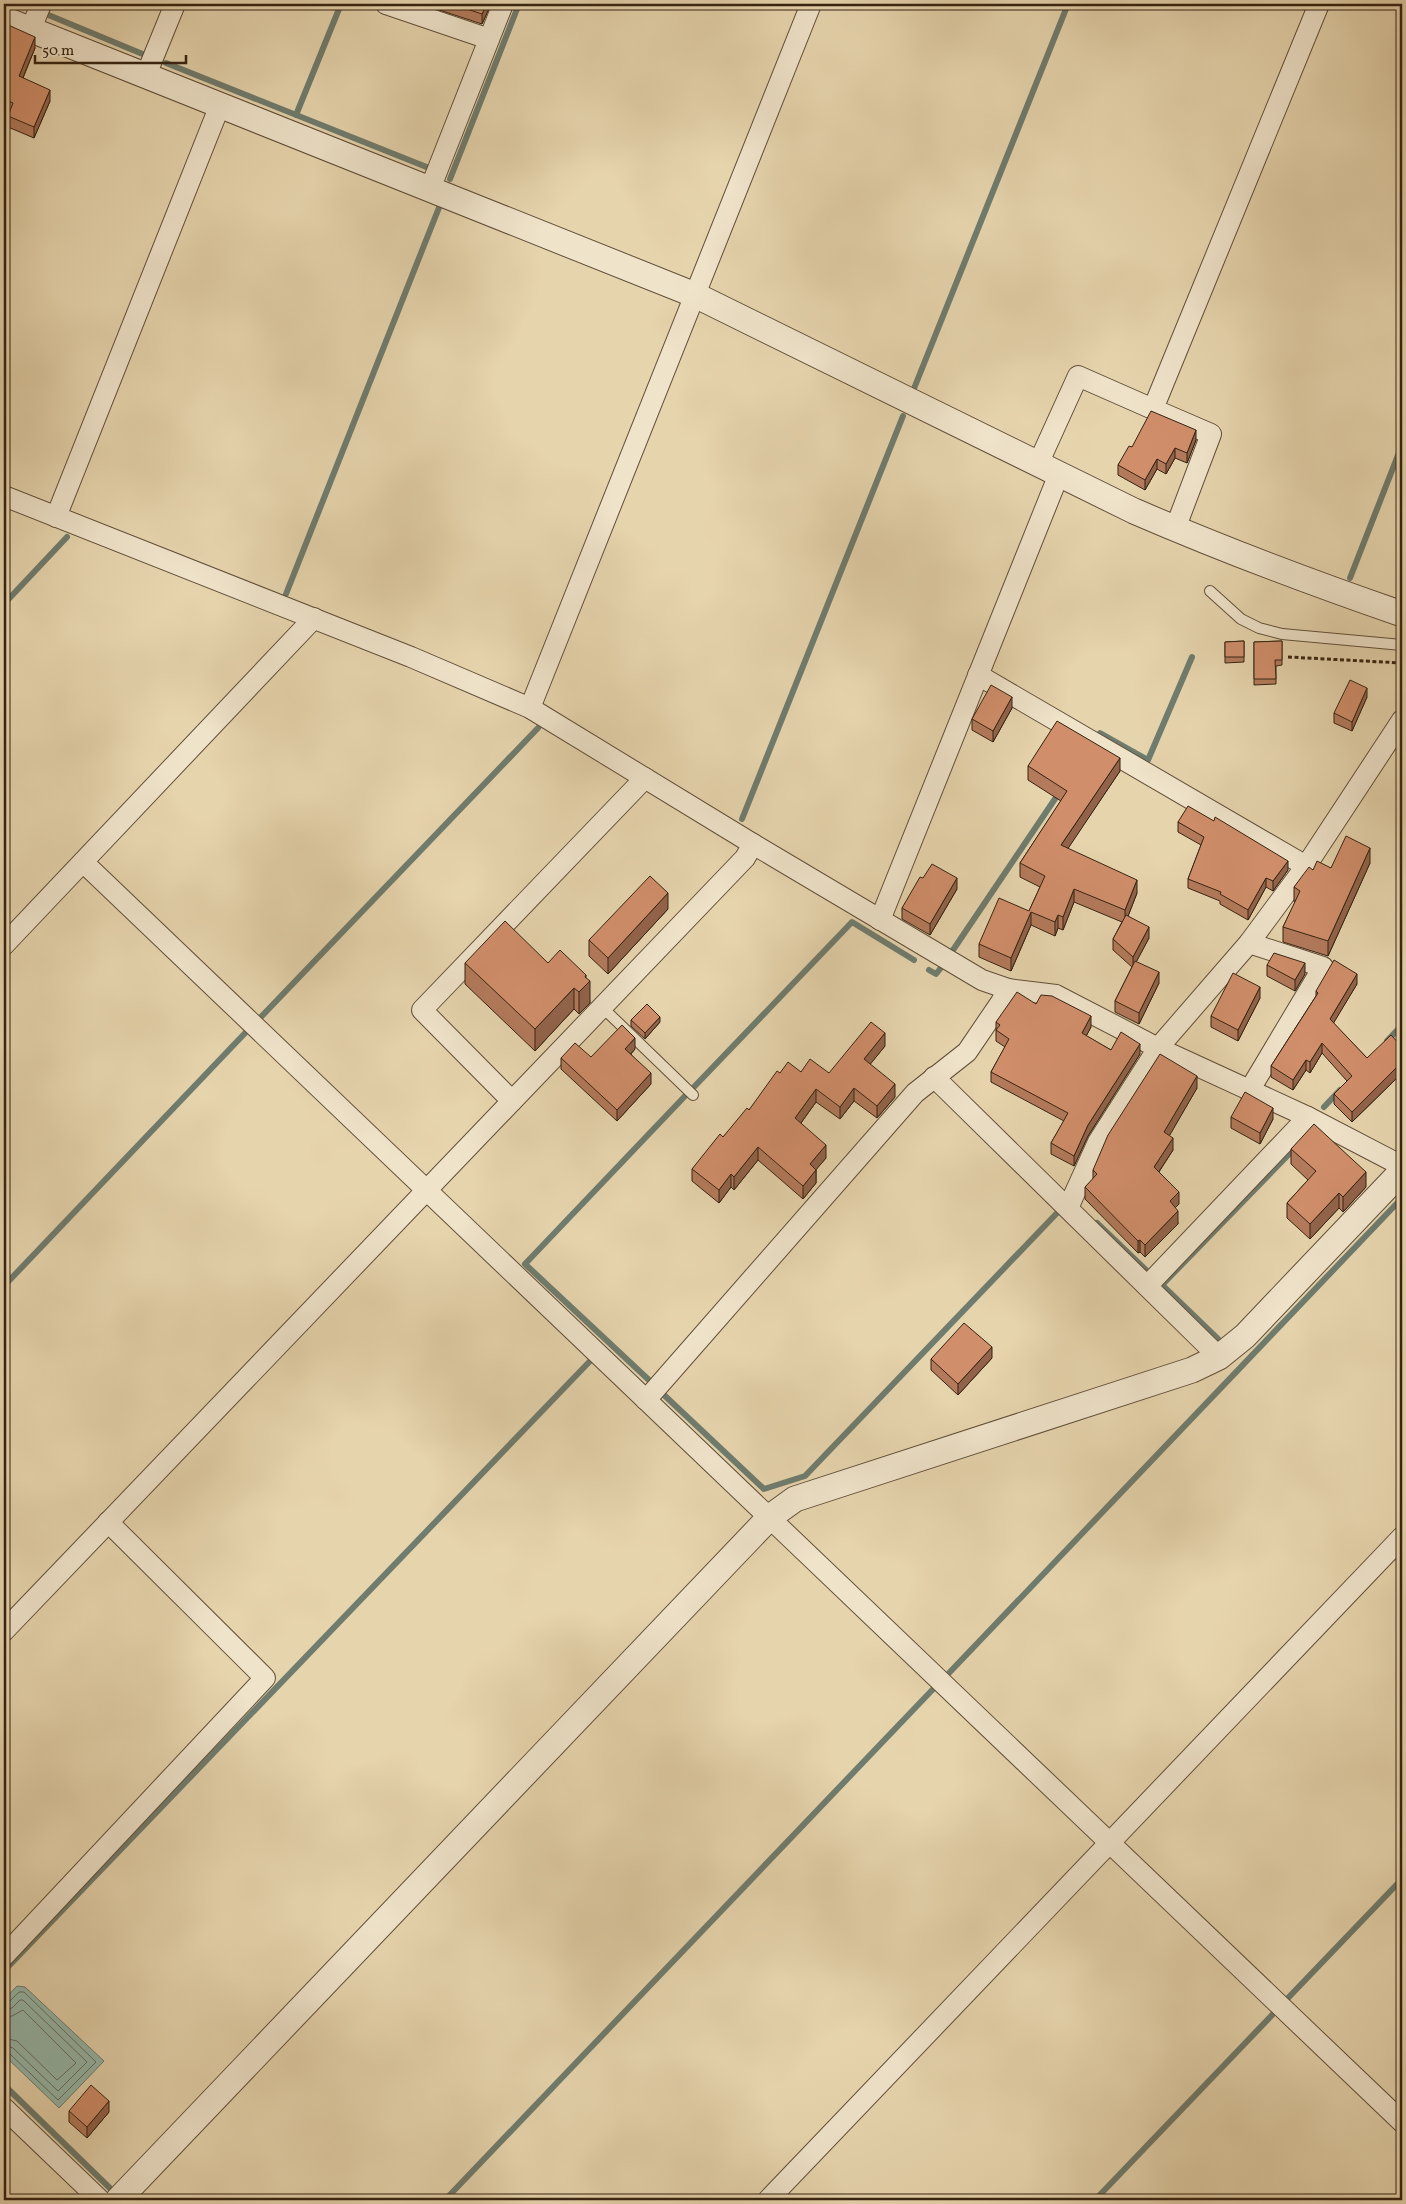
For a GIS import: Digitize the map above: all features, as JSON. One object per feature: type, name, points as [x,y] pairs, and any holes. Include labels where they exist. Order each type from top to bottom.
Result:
[{"type":"street","points":[[30,29],[40,4]]},
{"type":"street","points":[[146,75],[175,4]]},
{"type":"street","points":[[386,4],[489,39]]},
{"type":"street","points":[[430,189],[503,4]]},
{"type":"street","points":[[530,708],[811,4]]},
{"type":"street","points":[[1153,409],[1319,4]]},
{"type":"street","points":[[4,18],[695,295],[1175,529],[1337,592],[1402,614]]},
{"type":"street","points":[[56,517],[220,105]]},
{"type":"street","points":[[880,920],[978,675],[1049,469],[1078,376],[1211,434],[1175,529]]},
{"type":"street","points":[[4,496],[314,618],[530,708],[753,844],[982,980],[1008,988],[1056,995],[1158,1048],[1308,1117],[1402,1166]]},
{"type":"street","points":[[4,945],[314,618]]},
{"type":"street","points":[[978,675],[1306,866]]},
{"type":"street","points":[[1068,1208],[1098,1142],[1158,1048],[1249,943],[1306,866],[1402,720]]},
{"type":"street","points":[[512,1101],[422,1010],[645,778]]},
{"type":"street","points":[[4,1631],[745,858],[753,844]]},
{"type":"street","points":[[83,862],[1402,2122]]},
{"type":"street","points":[[1249,943],[1323,967],[1249,1091]]},
{"type":"street","points":[[646,1400],[915,1093],[967,1052],[1002,1002],[1008,988]]},
{"type":"street","points":[[934,1077],[1219,1357]]},
{"type":"street","points":[[1147,1286],[1308,1117]]},
{"type":"street","points":[[121,2197],[770,1517],[795,1499],[1192,1370],[1219,1357],[1245,1336],[1402,1171]]},
{"type":"street","points":[[4,1956],[265,1678],[108,1522]]},
{"type":"street","points":[[768,2200],[1402,1537]]},
{"type":"street","points":[[4,2108],[100,2200]]},
{"type":"lane","points":[[1210,591],[1241,619],[1259,628],[1282,634],[1402,645]]},
{"type":"lane","points":[[602,1008],[693,1095]]},
{"type":"path","points":[[1380,4],[1402,8]]},
{"type":"path","points":[[1288,657],[1402,663]]},
{"type":"water","points":[[17,1986],[25,1987],[104,2061],[59,2108],[4,2055],[4,2000]]},
{"type":"building","points":[[452,4],[487,4],[482,14]]},
{"type":"building","points":[[6,24],[35,37],[19,76],[50,90],[34,127],[8,116],[13,103],[4,99],[4,30]]},
{"type":"building","points":[[1151,411],[1196,430],[1187,453],[1175,448],[1166,464],[1157,459],[1145,480],[1118,465],[1129,446],[1132,447]]},
{"type":"building","points":[[1244,641],[1244,657],[1225,657],[1225,642]]},
{"type":"building","points":[[1282,641],[1282,660],[1275,660],[1276,679],[1254,679],[1254,642]]},
{"type":"building","points":[[1350,680],[1367,688],[1352,722],[1334,713]]},
{"type":"building","points":[[991,685],[1012,697],[993,731],[972,719]]},
{"type":"building","points":[[1057,721],[1120,758],[1061,845],[1137,880],[1125,910],[1074,889],[1063,917],[1058,915],[1055,922],[1031,912],[1011,958],[979,944],[999,898],[1029,911],[1045,876],[1020,863],[1067,791],[1028,766]]},
{"type":"building","points":[[1188,806],[1214,821],[1215,817],[1288,861],[1273,881],[1266,878],[1248,910],[1220,894],[1221,892],[1188,879],[1204,837],[1178,822]]},
{"type":"building","points":[[1346,836],[1370,848],[1328,941],[1283,927],[1300,891],[1294,887],[1309,867],[1313,870],[1317,861],[1331,868]]},
{"type":"building","points":[[932,864],[957,878],[930,924],[902,908],[920,877],[923,878]]},
{"type":"building","points":[[650,876],[668,893],[608,958],[589,940]]},
{"type":"building","points":[[1126,915],[1149,927],[1133,957],[1113,939]]},
{"type":"building","points":[[505,921],[548,963],[560,950],[590,981],[579,992],[574,988],[535,1029],[465,963]]},
{"type":"building","points":[[1274,953],[1305,963],[1295,980],[1267,965]]},
{"type":"building","points":[[1334,960],[1357,974],[1330,1019],[1367,1058],[1391,1035],[1402,1047],[1402,1062],[1352,1112],[1334,1094],[1352,1076],[1322,1043],[1310,1062],[1306,1060],[1293,1080],[1271,1066],[1318,993],[1316,991]]},
{"type":"building","points":[[1135,961],[1159,972],[1139,1013],[1115,1001]]},
{"type":"building","points":[[1233,973],[1260,987],[1238,1030],[1211,1016]]},
{"type":"building","points":[[1017,992],[1036,1004],[1041,995],[1052,996],[1091,1016],[1082,1033],[1111,1050],[1121,1032],[1140,1044],[1088,1125],[1074,1156],[1051,1143],[1068,1113],[991,1072],[1009,1039],[996,1030],[1000,1025],[996,1022]]},
{"type":"building","points":[[647,1004],[660,1017],[645,1033],[631,1020]]},
{"type":"building","points":[[871,1022],[885,1033],[864,1059],[895,1084],[877,1106],[854,1088],[840,1107],[816,1089],[795,1118],[826,1145],[810,1164],[816,1170],[803,1186],[758,1147],[734,1177],[731,1174],[719,1190],[692,1169],[720,1134],[723,1137],[747,1108],[749,1110],[777,1071],[780,1073],[788,1062],[801,1072],[810,1059],[829,1073]]},
{"type":"building","points":[[622,1025],[635,1038],[625,1049],[651,1073],[617,1110],[561,1058],[575,1043],[591,1057]]},
{"type":"building","points":[[1160,1054],[1197,1076],[1164,1132],[1173,1138],[1154,1167],[1179,1192],[1170,1201],[1178,1211],[1145,1245],[1140,1240],[1138,1241],[1085,1187],[1097,1174],[1093,1170],[1108,1135]]},
{"type":"building","points":[[1245,1092],[1273,1108],[1260,1133],[1231,1117]]},
{"type":"building","points":[[1314,1124],[1366,1172],[1343,1197],[1339,1193],[1310,1224],[1287,1203],[1316,1171],[1291,1149]]},
{"type":"building","points":[[964,1323],[992,1347],[958,1384],[931,1359]]},
{"type":"building","points":[[91,2085],[109,2101],[87,2127],[69,2111]]},
{"type":"waterway","points":[[20,4],[28,7]]},
{"type":"waterway","points":[[296,115],[341,4]]},
{"type":"waterway","points":[[450,179],[519,4]]},
{"type":"waterway","points":[[913,391],[1068,4]]},
{"type":"waterway","points":[[48,8],[46,14],[145,55]]},
{"type":"waterway","points":[[166,63],[429,168]]},
{"type":"waterway","points":[[286,594],[440,205]]},
{"type":"waterway","points":[[742,819],[903,416]]},
{"type":"waterway","points":[[1350,578],[1402,445]]},
{"type":"waterway","points":[[4,604],[67,537]]},
{"type":"waterway","points":[[1096,738],[1100,733],[1148,760],[1192,657]]},
{"type":"waterway","points":[[259,1019],[538,728]]},
{"type":"waterway","points":[[949,956],[1061,790]]},
{"type":"waterway","points":[[693,1088],[852,922],[914,960]]},
{"type":"waterway","points":[[929,970],[936,974],[940,969]]},
{"type":"waterway","points":[[1387,1041],[1402,1025]]},
{"type":"waterway","points":[[4,1286],[247,1031]]},
{"type":"waterway","points":[[1324,1107],[1340,1090]]},
{"type":"waterway","points":[[650,1381],[525,1264],[686,1095]]},
{"type":"waterway","points":[[1162,1285],[1297,1146]]},
{"type":"waterway","points":[[949,1673],[1402,1198]]},
{"type":"waterway","points":[[664,1395],[764,1489],[805,1476],[1057,1213]]},
{"type":"waterway","points":[[1097,1223],[1148,1272]]},
{"type":"waterway","points":[[1160,1283],[1218,1339]]},
{"type":"waterway","points":[[4,1971],[592,1359]]},
{"type":"waterway","points":[[445,2200],[936,1686]]},
{"type":"waterway","points":[[1288,1998],[1402,1879]]},
{"type":"waterway","points":[[1095,2200],[1275,2012]]},
{"type":"waterway","points":[[4,2085],[116,2194]]}]
